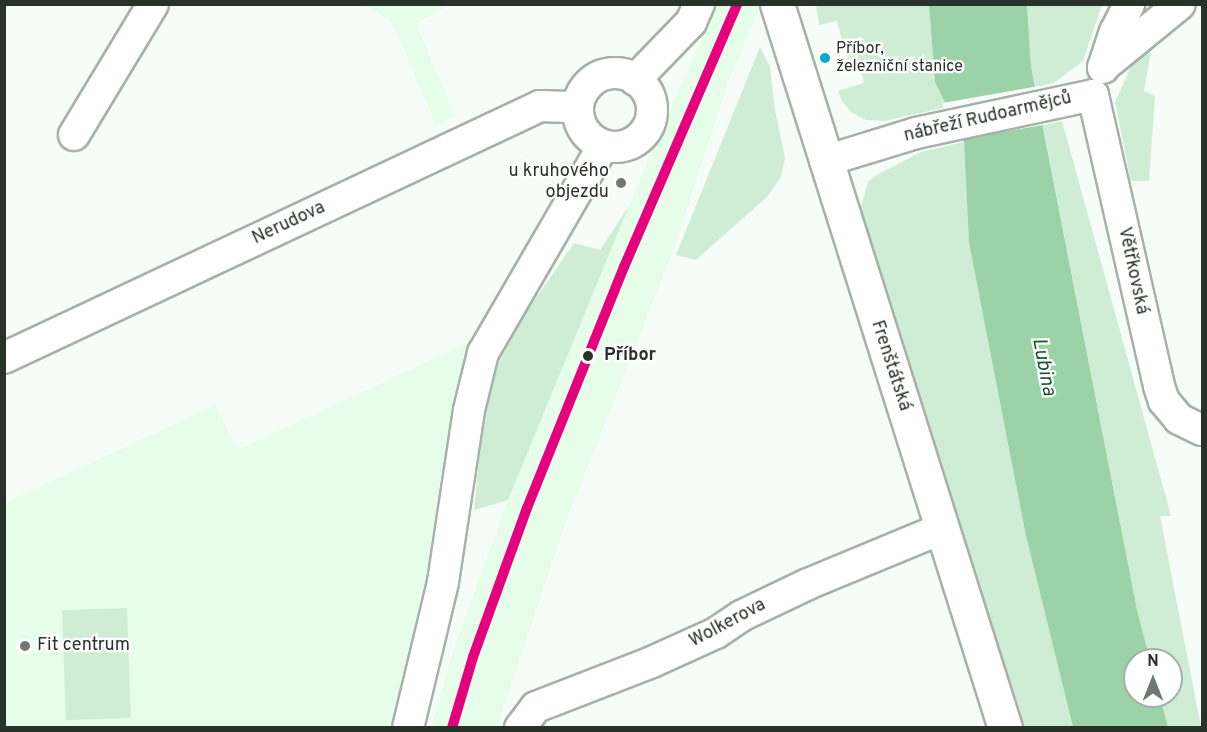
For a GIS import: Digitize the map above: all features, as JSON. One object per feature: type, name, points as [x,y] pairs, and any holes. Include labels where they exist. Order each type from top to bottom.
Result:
[{"type":"main road","name":"Frenštátská","points":[[777,4],[1005,728]]},
{"type":"street","points":[[74,135],[153,4]]},
{"type":"street","points":[[635,80],[691,22],[699,4]]},
{"type":"street","name":"nábřeží Rudoarmějců","points":[[825,161],[916,133],[1093,95],[1115,32],[1129,4]]},
{"type":"street","points":[[1103,67],[1172,5]]},
{"type":"street","points":[[617,74],[635,80],[645,88],[650,99],[652,111],[647,128],[636,141],[625,146],[603,146],[584,131],[577,108],[584,89],[598,77],[617,74]]},
{"type":"street","name":"Větřkovská","points":[[1093,95],[1154,371],[1164,401],[1179,419],[1201,435]]},
{"type":"street","name":"Nerudova","points":[[4,358],[540,106],[577,108]]},
{"type":"street","points":[[408,728],[443,582],[469,410],[483,353],[603,146]]},
{"type":"street","name":"Wolkerova","points":[[520,728],[536,707],[652,662],[716,633],[741,616],[808,584],[943,528]]},
{"type":"shaded area","points":[[364,5],[439,5],[443,9],[416,23],[455,116],[434,127],[433,117],[397,34],[388,19]]},
{"type":"shaded area","points":[[716,5],[761,5],[729,79],[673,252],[566,521],[497,727],[431,728],[453,651],[508,500],[605,260]]},
{"type":"shaded area","points":[[816,5],[929,5],[935,82],[947,107],[884,121],[866,120],[851,112],[842,101],[838,91],[864,83],[858,58],[847,60],[837,21],[819,25]]},
{"type":"shaded area","points":[[1027,5],[1102,5],[1083,61],[1054,83],[1036,87],[1031,66]]},
{"type":"shaded area","points":[[760,47],[770,67],[775,110],[785,158],[781,177],[768,196],[696,260],[676,255]]},
{"type":"shaded area","points":[[1139,49],[1151,52],[1144,91],[1155,96],[1149,181],[1131,181],[1115,102]]},
{"type":"shaded area","points":[[1062,121],[1171,516],[1160,516],[1201,727],[1168,727],[1163,708],[1183,708],[1183,648],[1147,648],[1137,610],[1043,125]]},
{"type":"shaded area","points":[[964,142],[969,243],[1026,536],[1073,727],[1021,727],[963,532],[925,426],[861,225],[860,210],[868,182],[875,176],[921,152]]},
{"type":"shaded area","points":[[629,206],[508,500],[474,510],[483,420],[498,364],[529,308],[574,243],[600,250]]},
{"type":"shaded area","points":[[470,342],[456,398],[435,575],[399,727],[5,728],[5,503],[216,405],[238,450]]},
{"type":"shaded area","points":[[127,608],[131,718],[66,720],[62,610]]},
{"type":"water","name":"Lubina","points":[[929,5],[1027,5],[1031,66],[1137,610],[1147,648],[1123,648],[1123,708],[1163,708],[1168,727],[1073,727],[1026,536],[969,243],[964,142],[935,82]]},
{"type":"pier","points":[[1039,86],[1046,124],[949,141],[942,103]]},
{"type":"transit line","points":[[452,728],[473,657],[527,508],[624,267],[737,4]]},
{"type":"place","name":"Příbor, železniční stanice","points":[[825,58]]},
{"type":"place","name":"u kruhového objezdu","points":[[621,183]]},
{"type":"place","name":"Příbor","points":[[588,356]]},
{"type":"place","name":"Fit centrum","points":[[25,646]]}]
